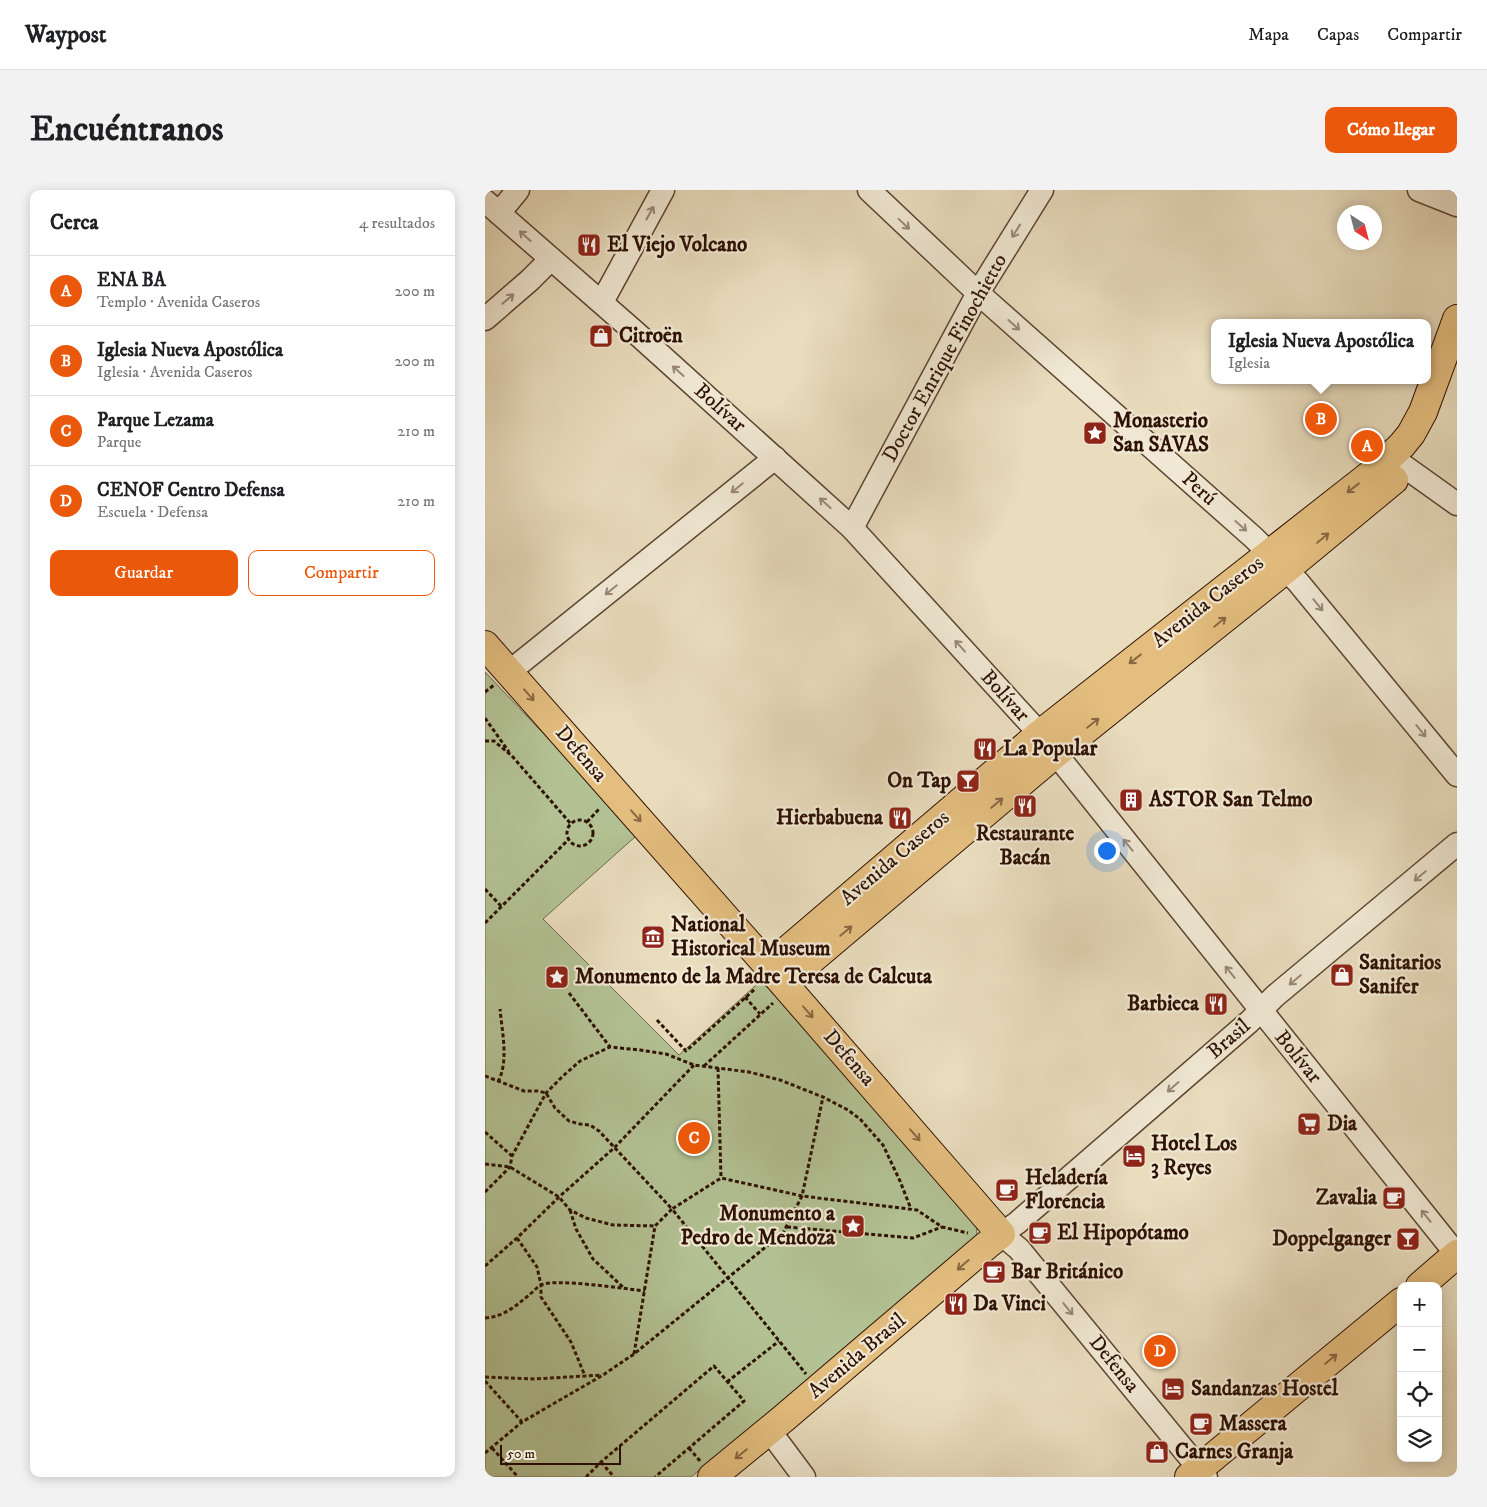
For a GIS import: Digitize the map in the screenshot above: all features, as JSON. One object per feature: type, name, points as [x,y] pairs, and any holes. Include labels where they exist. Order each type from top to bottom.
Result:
[{"type":"main road","name":"Avenida Caseros","points":[[1399,463],[1402,446],[1423,412],[1457,319]]},
{"type":"main road","name":"Avenida Caseros","points":[[773,984],[805,965],[1047,744],[1399,463],[1416,459],[1424,446],[1457,367]]},
{"type":"main road","name":"Defensa","points":[[485,645],[773,984],[994,1239]]},
{"type":"main road","name":"Avenida Brasil","points":[[712,1477],[994,1239]]},
{"type":"main road","points":[[1425,1282],[1457,1254]]},
{"type":"main road","points":[[1198,1474],[1397,1305]]},
{"type":"street","points":[[492,207],[519,190]]},
{"type":"street","points":[[602,302],[663,190]]},
{"type":"street","name":"Perú","points":[[869,190],[978,293],[1255,538],[1298,582],[1457,775]]},
{"type":"street","name":"Doctor Enrique Finochietto","points":[[852,528],[978,293],[1042,190]]},
{"type":"street","points":[[1419,190],[1457,204]]},
{"type":"street","name":"Bolívar","points":[[492,207],[602,302],[767,465],[792,473],[852,528],[1047,744],[1457,1254]]},
{"type":"street","points":[[485,319],[551,259]]},
{"type":"street","points":[[1399,463],[1457,504]]},
{"type":"street","points":[[509,672],[767,465]]},
{"type":"street","name":"Brasil","points":[[994,1239],[1017,1223],[1275,996],[1457,844]]},
{"type":"street","name":"Defensa","points":[[994,1239],[1019,1249],[1198,1474]]},
{"type":"street","points":[[769,1430],[804,1477]]},
{"type":"path","points":[[485,718],[511,756],[571,824]]},
{"type":"path","points":[[485,741],[494,741],[511,756]]},
{"type":"path","points":[[579,820],[587,822],[592,828],[592,836],[587,843],[579,846],[569,839],[567,831],[571,824],[579,820]]},
{"type":"path","points":[[485,922],[569,839]]},
{"type":"path","points":[[485,889],[501,906]]},
{"type":"path","points":[[657,1020],[686,1051],[745,998],[773,984]]},
{"type":"path","points":[[703,1066],[761,1014],[773,984]]},
{"type":"path","points":[[569,993],[610,1047]]},
{"type":"path","points":[[745,998],[761,1014]]},
{"type":"path","points":[[498,1082],[502,1075],[504,1053],[500,1009]]},
{"type":"path","points":[[485,1192],[510,1167],[512,1156],[546,1093],[580,1061],[610,1047],[666,1054],[694,1065],[749,1072],[780,1080],[823,1097],[848,1110],[861,1119],[883,1145],[911,1209]]},
{"type":"path","points":[[485,1266],[615,1148],[694,1065]]},
{"type":"path","points":[[719,1068],[721,1178]]},
{"type":"path","points":[[485,1076],[524,1091],[546,1093],[555,1108],[569,1122],[590,1125],[599,1131],[672,1209],[809,1378]]},
{"type":"path","points":[[485,1454],[522,1422],[603,1375],[634,1354],[783,1233],[802,1196],[823,1097]]},
{"type":"path","points":[[485,1132],[512,1156]]},
{"type":"path","points":[[485,1164],[510,1167],[559,1197],[570,1210],[576,1229],[593,1260],[625,1289]]},
{"type":"path","points":[[634,1354],[655,1226],[672,1209],[721,1178],[802,1196],[917,1210],[942,1227],[971,1233],[975,1239],[994,1239]]},
{"type":"path","points":[[570,1210],[586,1218],[613,1225],[655,1226]]},
{"type":"path","points":[[787,1227],[913,1238],[942,1227]]},
{"type":"path","points":[[517,1238],[537,1267],[541,1285],[541,1297],[571,1342],[585,1376]]},
{"type":"path","points":[[485,1318],[503,1314],[541,1285],[548,1283],[645,1290]]},
{"type":"path","points":[[727,1382],[779,1341]]},
{"type":"path","points":[[586,1477],[601,1462],[714,1366],[743,1401],[655,1477]]},
{"type":"path","points":[[485,1377],[534,1379],[603,1375]]},
{"type":"path","points":[[485,1381],[522,1422]]},
{"type":"path","points":[[492,1448],[518,1477]]},
{"type":"path","points":[[601,1462],[614,1477]]},
{"type":"green space","points":[[485,672],[563,754],[636,836],[543,919],[679,1055],[766,976],[976,1225],[977,1233],[974,1241],[691,1477],[485,1477]]},
{"type":"place","name":"El Viejo Volcano","points":[[589,245]]},
{"type":"place","name":"Citroën","points":[[601,336]]},
{"type":"place","name":"Iglesia Nueva Apostólica","points":[[1321,419]]},
{"type":"place","name":"Monasterio San SAVAS","points":[[1095,433]]},
{"type":"place","name":"ENA BA","points":[[1367,446]]},
{"type":"place","name":"La Popular","points":[[985,749]]},
{"type":"place","name":"On Tap","points":[[968,781]]},
{"type":"place","name":"ASTOR San Telmo","points":[[1131,800]]},
{"type":"place","name":"Restaurante Bacán","points":[[1025,806]]},
{"type":"place","name":"Hierbabuena","points":[[900,818]]},
{"type":"place","name":"National Historical Museum","points":[[653,937]]},
{"type":"place","name":"Sanitarios Sanifer","points":[[1342,975]]},
{"type":"place","name":"Monumento de la Madre Teresa de Calcuta","points":[[557,977]]},
{"type":"place","name":"Barbieca","points":[[1216,1004]]},
{"type":"place","name":"Dia","points":[[1309,1124]]},
{"type":"place","name":"Parque Lezama","points":[[694,1138]]},
{"type":"place","name":"Hotel Los 3 Reyes","points":[[1134,1156]]},
{"type":"place","name":"Heladería Florencia","points":[[1007,1190]]},
{"type":"place","name":"Zavalia","points":[[1394,1198]]},
{"type":"place","name":"Monumento a Pedro de Mendoza","points":[[853,1226]]},
{"type":"place","name":"El Hipopótamo","points":[[1040,1233]]},
{"type":"place","name":"Doppelganger","points":[[1408,1239]]},
{"type":"place","name":"Bar Británico","points":[[994,1272]]},
{"type":"place","name":"Da Vinci","points":[[956,1304]]},
{"type":"place","name":"CENOF Centro Defensa","points":[[1160,1351]]},
{"type":"place","name":"Sandanzas Hostel","points":[[1173,1389]]},
{"type":"place","name":"Massera","points":[[1201,1424]]},
{"type":"place","name":"Carnes Granja","points":[[1157,1452]]}]
